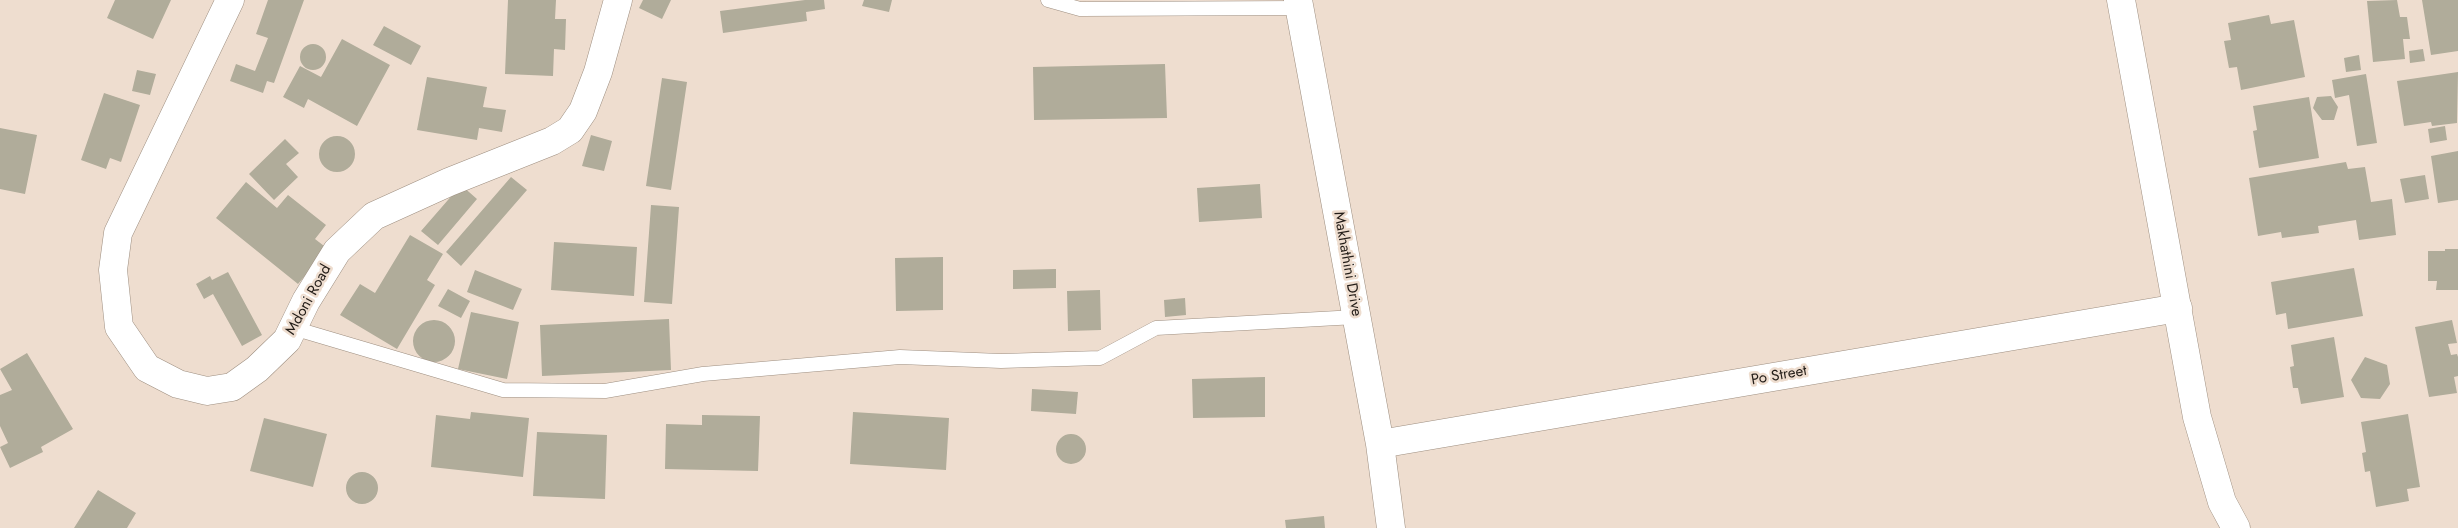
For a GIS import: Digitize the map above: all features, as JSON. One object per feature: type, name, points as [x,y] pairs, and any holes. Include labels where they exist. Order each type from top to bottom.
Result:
[{"type":"street","name":"Mdoni Road","points":[[230,0],[118,233],[113,270],[119,327],[147,368],[178,384],[207,391],[232,387],[250,374],[287,340],[336,252],[374,216],[449,182],[552,141],[570,130],[583,111],[598,72],[618,0]]},
{"type":"street","points":[[2121,0],[2178,308],[2196,417],[2222,502],[2236,528]]},
{"type":"street","name":"Makhathini Drive","points":[[1299,4],[1380,444],[1391,528]]},
{"type":"street","name":"Po Street","points":[[1380,444],[2178,308]]},
{"type":"lane","points":[[1048,0],[1080,9],[1299,4]]},
{"type":"lane","points":[[293,328],[502,390],[605,391],[703,374],[900,357],[1001,361],[1100,358],[1156,328],[1356,317]]},
{"type":"building","points":[[115,0],[171,0],[153,39],[107,18]]},
{"type":"building","points":[[268,0],[304,0],[274,83],[267,81],[263,93],[230,81],[236,64],[255,71],[268,38],[256,34]]},
{"type":"building","points":[[508,0],[556,0],[555,19],[566,19],[565,50],[554,49],[553,76],[505,74]]},
{"type":"building","points":[[643,0],[671,0],[662,19],[639,8]]},
{"type":"building","points":[[805,0],[824,0],[825,9],[806,12],[807,21],[723,33],[720,11]]},
{"type":"building","points":[[864,0],[892,0],[889,12],[862,6]]},
{"type":"building","points":[[2397,0],[2400,17],[2407,17],[2410,39],[2403,39],[2405,59],[2373,62],[2367,1]]},
{"type":"building","points":[[2422,0],[2458,0],[2458,51],[2431,55]]},
{"type":"building","points":[[2269,15],[2271,24],[2294,20],[2305,77],[2241,90],[2237,67],[2229,68],[2224,41],[2231,40],[2228,23]]},
{"type":"building","points":[[384,26],[421,46],[411,65],[373,45]]},
{"type":"building","points":[[342,39],[390,65],[357,126],[308,99],[304,108],[283,97],[300,66],[321,77]]},
{"type":"building","points":[[313,44],[322,48],[326,57],[322,66],[313,70],[304,66],[300,57],[304,48]]},
{"type":"building","points":[[2423,49],[2425,61],[2410,63],[2409,51]]},
{"type":"building","points":[[2359,55],[2361,70],[2346,72],[2344,58]]},
{"type":"building","points":[[1165,64],[1167,118],[1034,120],[1033,67]]},
{"type":"building","points":[[137,70],[156,74],[150,95],[132,91]]},
{"type":"building","points":[[2458,72],[2457,123],[2432,126],[2431,122],[2404,126],[2397,81]]},
{"type":"building","points":[[2366,74],[2377,143],[2357,146],[2349,95],[2335,98],[2332,80]]},
{"type":"building","points":[[427,77],[487,87],[483,107],[506,110],[502,132],[479,128],[477,140],[417,130]]},
{"type":"building","points":[[662,78],[687,82],[671,190],[646,186]]},
{"type":"building","points":[[104,93],[140,105],[121,162],[110,158],[106,169],[81,160]]},
{"type":"building","points":[[2331,96],[2338,107],[2334,120],[2322,120],[2313,108],[2317,97]]},
{"type":"building","points":[[2309,97],[2319,158],[2259,168],[2253,131],[2257,130],[2253,106]]},
{"type":"building","points":[[2445,126],[2447,140],[2430,143],[2428,129]]},
{"type":"building","points":[[0,128],[37,135],[25,194],[0,189]]},
{"type":"building","points":[[591,135],[612,141],[604,171],[582,166]]},
{"type":"building","points":[[337,136],[344,137],[350,141],[354,147],[354,161],[350,167],[344,171],[337,172],[330,171],[324,167],[320,161],[319,154],[320,147],[324,141],[330,137]]},
{"type":"building","points":[[285,139],[299,153],[286,164],[298,177],[274,200],[249,174]]},
{"type":"building","points":[[2458,151],[2458,200],[2438,203],[2431,156]]},
{"type":"building","points":[[2346,162],[2348,169],[2365,167],[2371,202],[2392,199],[2396,235],[2359,240],[2356,220],[2318,226],[2319,233],[2282,238],[2281,232],[2258,236],[2249,178]]},
{"type":"building","points":[[2425,175],[2429,199],[2405,203],[2400,179]]},
{"type":"building","points":[[511,177],[527,190],[461,266],[446,252]]},
{"type":"building","points":[[246,182],[277,208],[288,195],[326,225],[315,239],[328,249],[298,284],[216,218]]},
{"type":"building","points":[[1260,184],[1262,218],[1199,222],[1197,188]]},
{"type":"building","points":[[461,185],[477,199],[438,245],[421,231]]},
{"type":"building","points":[[651,205],[679,207],[672,304],[644,302]]},
{"type":"building","points":[[410,235],[443,254],[427,280],[435,285],[397,349],[340,315],[360,284],[375,293]]},
{"type":"building","points":[[554,242],[637,247],[634,296],[551,290]]},
{"type":"building","points":[[2445,249],[2458,249],[2458,290],[2436,290],[2437,281],[2428,281],[2428,251],[2445,251]]},
{"type":"building","points":[[943,257],[943,310],[896,311],[895,258]]},
{"type":"building","points":[[2354,268],[2363,316],[2288,329],[2286,313],[2276,315],[2271,282]]},
{"type":"building","points":[[1056,269],[1056,288],[1013,289],[1013,270]]},
{"type":"building","points":[[475,270],[522,289],[513,310],[467,292]]},
{"type":"building","points":[[228,272],[262,335],[242,346],[213,294],[204,299],[196,284],[210,276],[212,280]]},
{"type":"building","points":[[448,289],[470,301],[461,318],[438,306]]},
{"type":"building","points":[[1100,290],[1101,330],[1068,331],[1067,291]]},
{"type":"building","points":[[1185,298],[1186,315],[1165,317],[1164,300]]},
{"type":"building","points":[[471,312],[519,322],[507,379],[458,369]]},
{"type":"building","points":[[669,319],[671,370],[542,376],[540,325]]},
{"type":"building","points":[[434,320],[449,326],[455,341],[449,356],[434,362],[419,356],[413,341],[419,326]]},
{"type":"building","points":[[2452,320],[2457,343],[2448,344],[2451,355],[2457,354],[2458,357],[2458,376],[2454,377],[2457,393],[2429,397],[2415,327]]},
{"type":"building","points":[[2334,337],[2344,397],[2301,404],[2298,388],[2293,388],[2290,367],[2294,366],[2291,345]]},
{"type":"building","points":[[27,353],[73,429],[41,447],[43,452],[10,468],[0,447],[8,443],[0,426],[0,395],[12,390],[0,369]]},
{"type":"building","points":[[2365,357],[2387,365],[2390,384],[2380,399],[2361,398],[2351,380]]},
{"type":"building","points":[[1265,377],[1265,417],[1193,418],[1192,379]]},
{"type":"building","points":[[1032,389],[1078,392],[1076,414],[1031,411]]},
{"type":"building","points":[[471,412],[529,418],[523,477],[431,467],[436,415],[470,419]]},
{"type":"building","points":[[853,412],[949,418],[946,470],[850,464]]},
{"type":"building","points":[[2408,414],[2420,487],[2407,489],[2409,501],[2376,507],[2370,471],[2365,472],[2362,453],[2366,452],[2361,422]]},
{"type":"building","points":[[702,415],[760,416],[758,471],[665,469],[666,424],[702,425]]},
{"type":"building","points":[[264,418],[327,434],[313,487],[250,471]]},
{"type":"building","points":[[537,432],[607,435],[605,499],[533,496]]},
{"type":"building","points":[[1071,434],[1082,438],[1086,449],[1082,460],[1071,464],[1060,460],[1056,449],[1060,438]]},
{"type":"building","points":[[362,472],[368,473],[373,477],[377,482],[377,494],[373,499],[368,503],[362,504],[356,503],[351,499],[347,494],[346,488],[347,482],[351,477],[356,473]]},
{"type":"building","points":[[98,490],[136,513],[127,528],[74,528]]},
{"type":"building","points":[[1324,516],[1325,528],[1286,528],[1285,520]]}]
